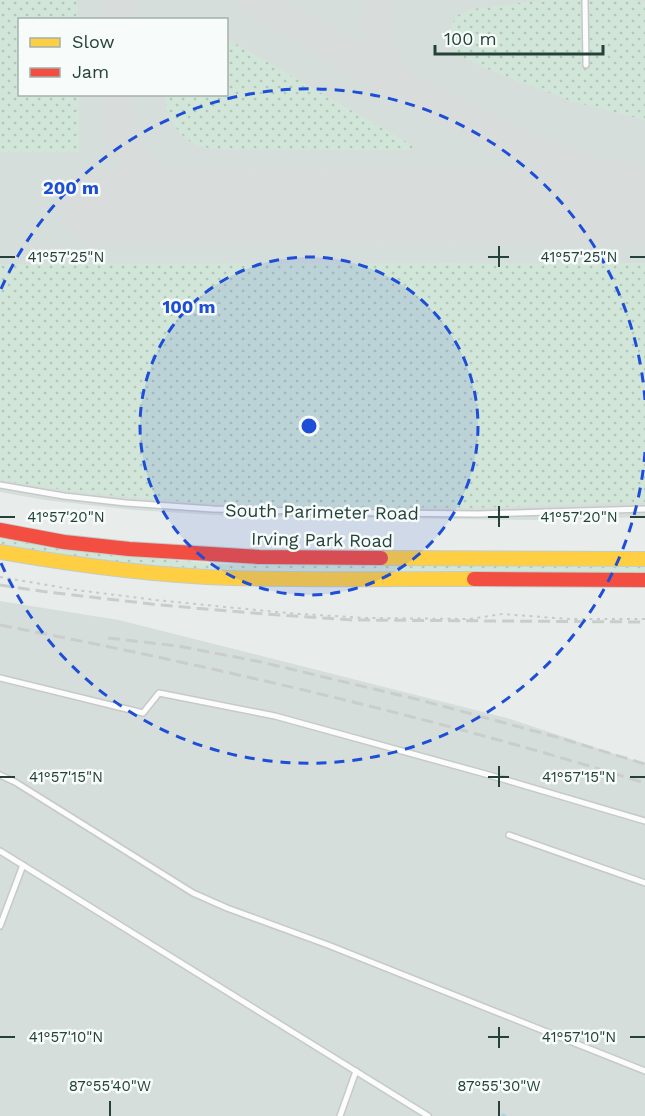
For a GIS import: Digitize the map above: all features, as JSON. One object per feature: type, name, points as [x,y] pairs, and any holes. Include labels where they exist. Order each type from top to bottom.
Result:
[{"type":"main road","name":"Irving Park Road","points":[[0,530],[64,542],[129,549],[259,557],[645,560]]},
{"type":"main road","name":"Irving Park Road","points":[[0,552],[89,566],[230,578],[645,580]]},
{"type":"lane","points":[[585,0],[586,65]]},
{"type":"lane","name":"South Parimeter Road","points":[[0,485],[64,496],[126,503],[213,509],[479,514],[645,508]]},
{"type":"lane","points":[[0,678],[142,713],[159,693],[275,716],[645,821]]},
{"type":"lane","points":[[0,775],[202,897],[645,1071]]},
{"type":"lane","points":[[509,835],[645,883]]},
{"type":"lane","points":[[0,851],[428,1116]]},
{"type":"lane","points":[[0,926],[23,865]]},
{"type":"lane","points":[[340,1116],[356,1071]]},
{"type":"path","points":[[0,577],[156,600],[363,618],[470,619],[502,614],[569,619],[645,619]]},
{"type":"shaded area","points":[[0,0],[645,0],[645,517],[535,520],[232,516],[134,510],[45,500],[0,492]]},
{"type":"shaded area","points":[[0,601],[119,620],[507,718],[645,764],[645,1116],[0,1116]]},
{"type":"green space","points":[[0,0],[77,0],[78,18],[18,18],[18,96],[79,96],[79,152],[0,152]]},
{"type":"green space","points":[[545,0],[645,2],[645,120],[571,101],[497,73],[463,58],[454,49],[449,39],[451,25],[458,15],[472,9]]},
{"type":"green space","points":[[228,40],[413,146],[412,150],[212,149],[193,143],[181,134],[173,122],[165,96],[228,96]]},
{"type":"green space","points":[[645,263],[645,502],[470,508],[285,506],[199,503],[85,493],[0,480],[0,264]]},
{"type":"green space","points":[[0,539],[112,555],[220,564],[645,567],[645,574],[292,572],[199,569],[138,564],[0,546]]},
{"type":"taxiway","points":[[118,18],[122,0]]},
{"type":"taxiway","points":[[254,0],[407,89],[464,118],[590,173],[645,180]]},
{"type":"taxiway","points":[[381,0],[377,22],[379,44],[387,65],[401,83]]},
{"type":"taxiway","points":[[116,96],[121,132],[137,163],[156,181],[173,192],[211,207]]},
{"type":"runway","points":[[98,207],[645,206]]},
{"type":"railway","points":[[0,585],[160,605],[353,620],[645,622]]},
{"type":"railway","points":[[0,625],[163,658],[324,695],[485,736],[645,783]]},
{"type":"railway","points":[[108,638],[178,646],[261,662],[420,700],[645,764]]},
{"type":"traffic: slow","points":[[0,552],[116,569],[203,577],[474,579]]},
{"type":"traffic: slow","points":[[381,558],[645,559]]},
{"type":"traffic: jam","points":[[0,530],[64,542],[129,549],[259,557],[381,558]]},
{"type":"traffic: jam","points":[[474,579],[645,580]]}]
